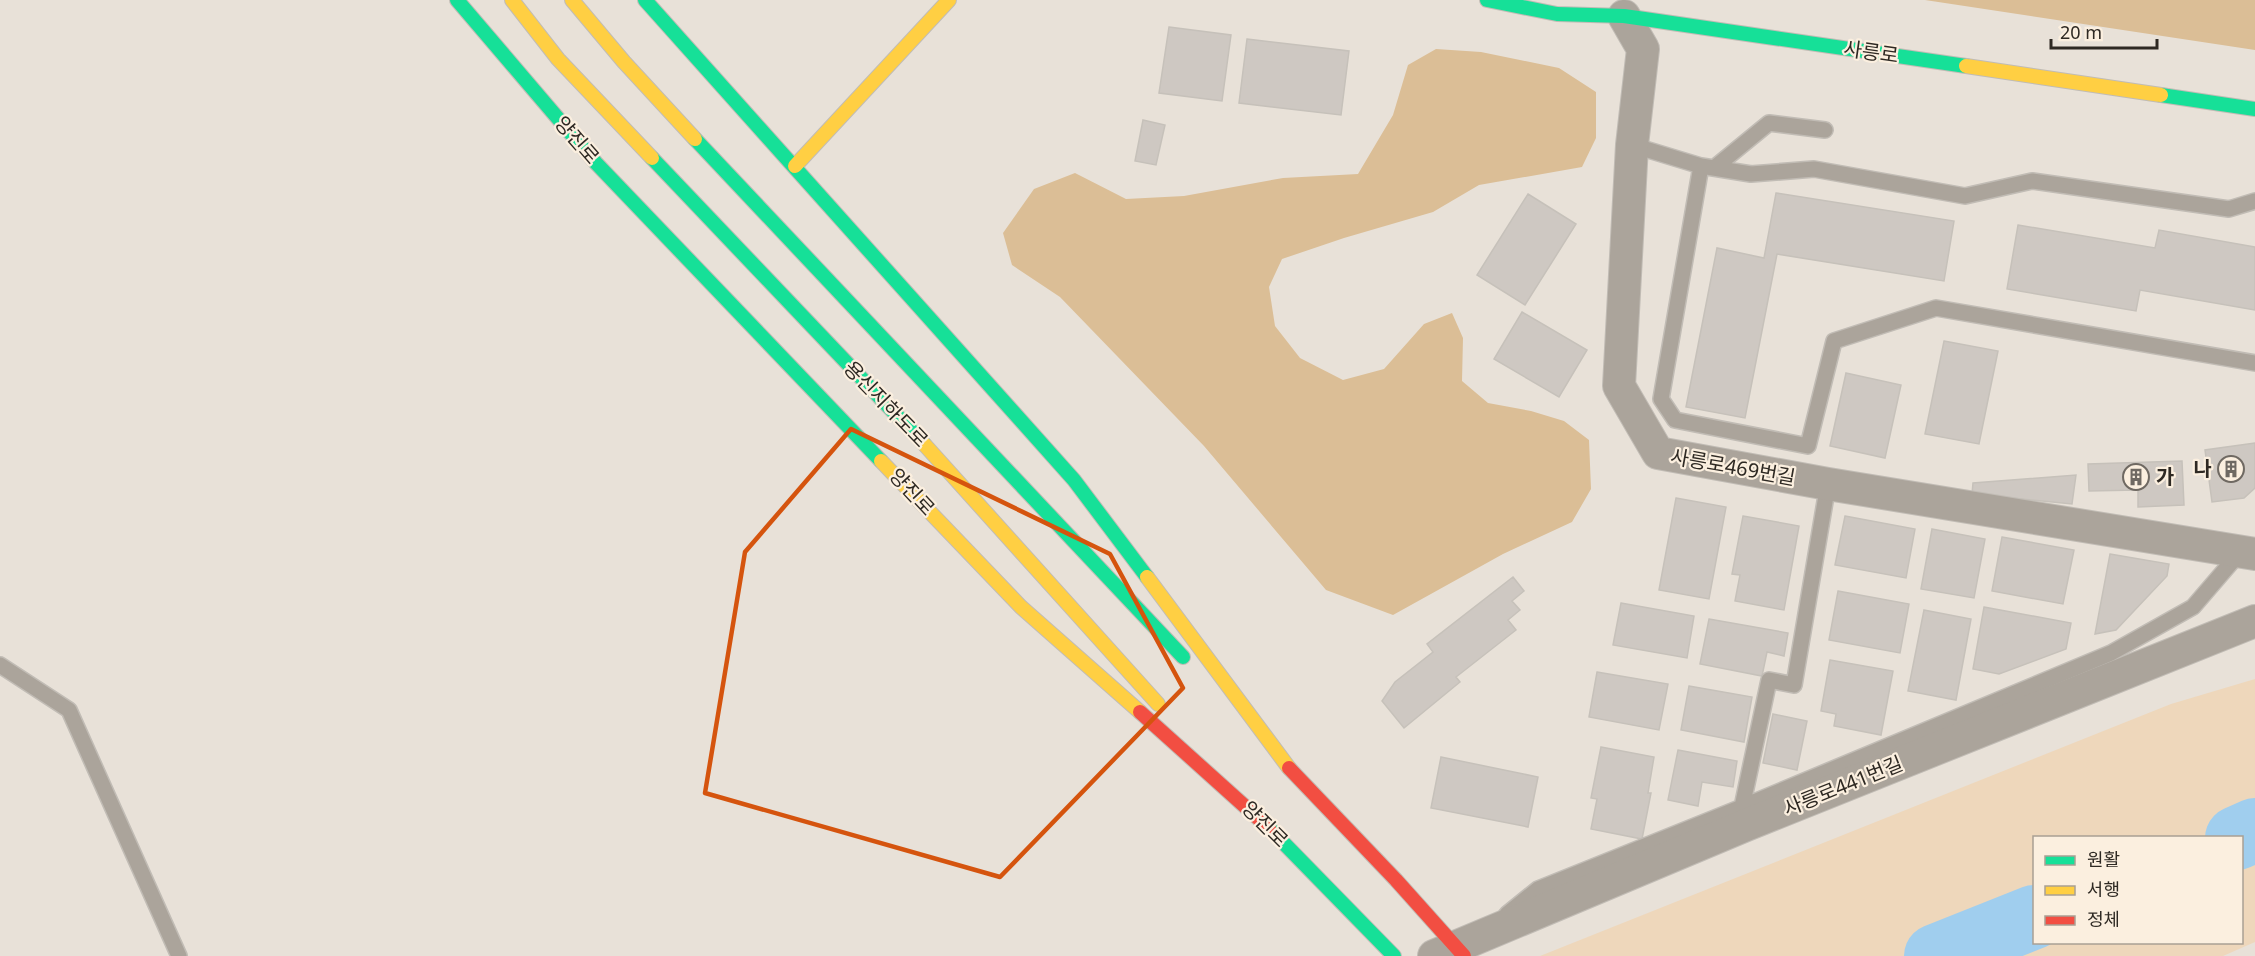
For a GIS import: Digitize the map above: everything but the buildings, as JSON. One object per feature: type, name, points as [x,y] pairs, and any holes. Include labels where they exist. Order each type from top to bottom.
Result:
[{"type":"main road","name":"양진로","points":[[457,0],[596,163],[1021,607],[1255,813],[1394,956]]},
{"type":"main road","name":"용신지하도로","points":[[512,0],[558,59],[948,469],[1169,716]]},
{"type":"main road","points":[[572,0],[624,62],[779,230],[1197,671]]},
{"type":"main road","points":[[645,0],[1074,480],[1294,774]]},
{"type":"main road","points":[[795,166],[949,0]]},
{"type":"main road","name":"사릉로","points":[[1487,0],[1557,14],[1625,8],[2255,109]]},
{"type":"main road","points":[[1213,688],[1396,880],[1458,949]]},
{"type":"main road","points":[[1184,733],[1255,813]]},
{"type":"street","name":"사릉로469번길","points":[[1625,8],[1643,49],[1632,145],[1619,386],[1658,453],[1828,484],[2249,552]]},
{"type":"street","name":"사릉로441번길","points":[[1458,949],[1746,825],[2255,621]]},
{"type":"lane","points":[[1825,130],[1768,123],[1707,167],[1661,399],[1675,420],[1808,446],[1834,341],[1936,308],[2255,363]]},
{"type":"lane","points":[[1632,145],[1707,167],[1751,174],[1814,169],[1965,196],[2032,181],[2229,209],[2255,201]]},
{"type":"lane","points":[[1743,807],[1769,680],[1794,685],[1828,484]]},
{"type":"lane","points":[[1458,949],[1538,889],[1743,807],[2111,654],[2193,607],[2249,552]]},
{"type":"lane","points":[[0,665],[69,710],[178,956]]},
{"type":"highlighted area","points":[[851,429],[1110,554],[1183,688],[1000,877],[705,793],[745,552]]},
{"type":"shaded area","points":[[1925,0],[2255,0],[2255,50]]},
{"type":"shaded area","points":[[1436,49],[1481,52],[1559,68],[1596,92],[1596,138],[1582,167],[1479,185],[1433,212],[1282,259],[1269,287],[1275,326],[1300,358],[1343,380],[1384,369],[1424,324],[1452,313],[1463,338],[1462,381],[1488,403],[1531,411],[1564,421],[1589,440],[1591,489],[1572,522],[1503,554],[1393,615],[1326,590],[1204,446],[1060,297],[1012,265],[1003,233],[1034,189],[1075,173],[1126,199],[1184,196],[1283,178],[1358,174],[1393,115],[1408,65]]},
{"type":"shaded area","points":[[2255,679],[2255,942],[2223,956],[1540,956],[2171,704]]},
{"type":"waterway","points":[[2242,836],[2255,830]]},
{"type":"waterway","points":[[1936,956],[2033,917]]},
{"type":"traffic: fast","points":[[457,0],[596,163],[881,461]]},
{"type":"traffic: fast","points":[[645,0],[1074,480],[1147,577]]},
{"type":"traffic: fast","points":[[1487,0],[1557,14],[1624,16],[1966,66]]},
{"type":"traffic: fast","points":[[2161,95],[2255,109]]},
{"type":"traffic: fast","points":[[695,139],[1183,657]]},
{"type":"traffic: fast","points":[[652,158],[924,444]]},
{"type":"traffic: fast","points":[[1269,828],[1394,956]]},
{"type":"traffic: slow","points":[[512,0],[558,59],[652,158]]},
{"type":"traffic: slow","points":[[572,0],[624,62],[695,139]]},
{"type":"traffic: slow","points":[[795,166],[949,0]]},
{"type":"traffic: slow","points":[[1966,66],[2161,95]]},
{"type":"traffic: slow","points":[[924,444],[1158,704]]},
{"type":"traffic: slow","points":[[881,461],[1021,607],[1140,712]]},
{"type":"traffic: slow","points":[[1147,577],[1289,768]]},
{"type":"traffic: jam","points":[[1140,712],[1269,828]]},
{"type":"traffic: jam","points":[[1289,768],[1396,880],[1464,956]]},
{"type":"place","name":"나","points":[[2231,469]]},
{"type":"place","name":"가","points":[[2136,477]]}]
